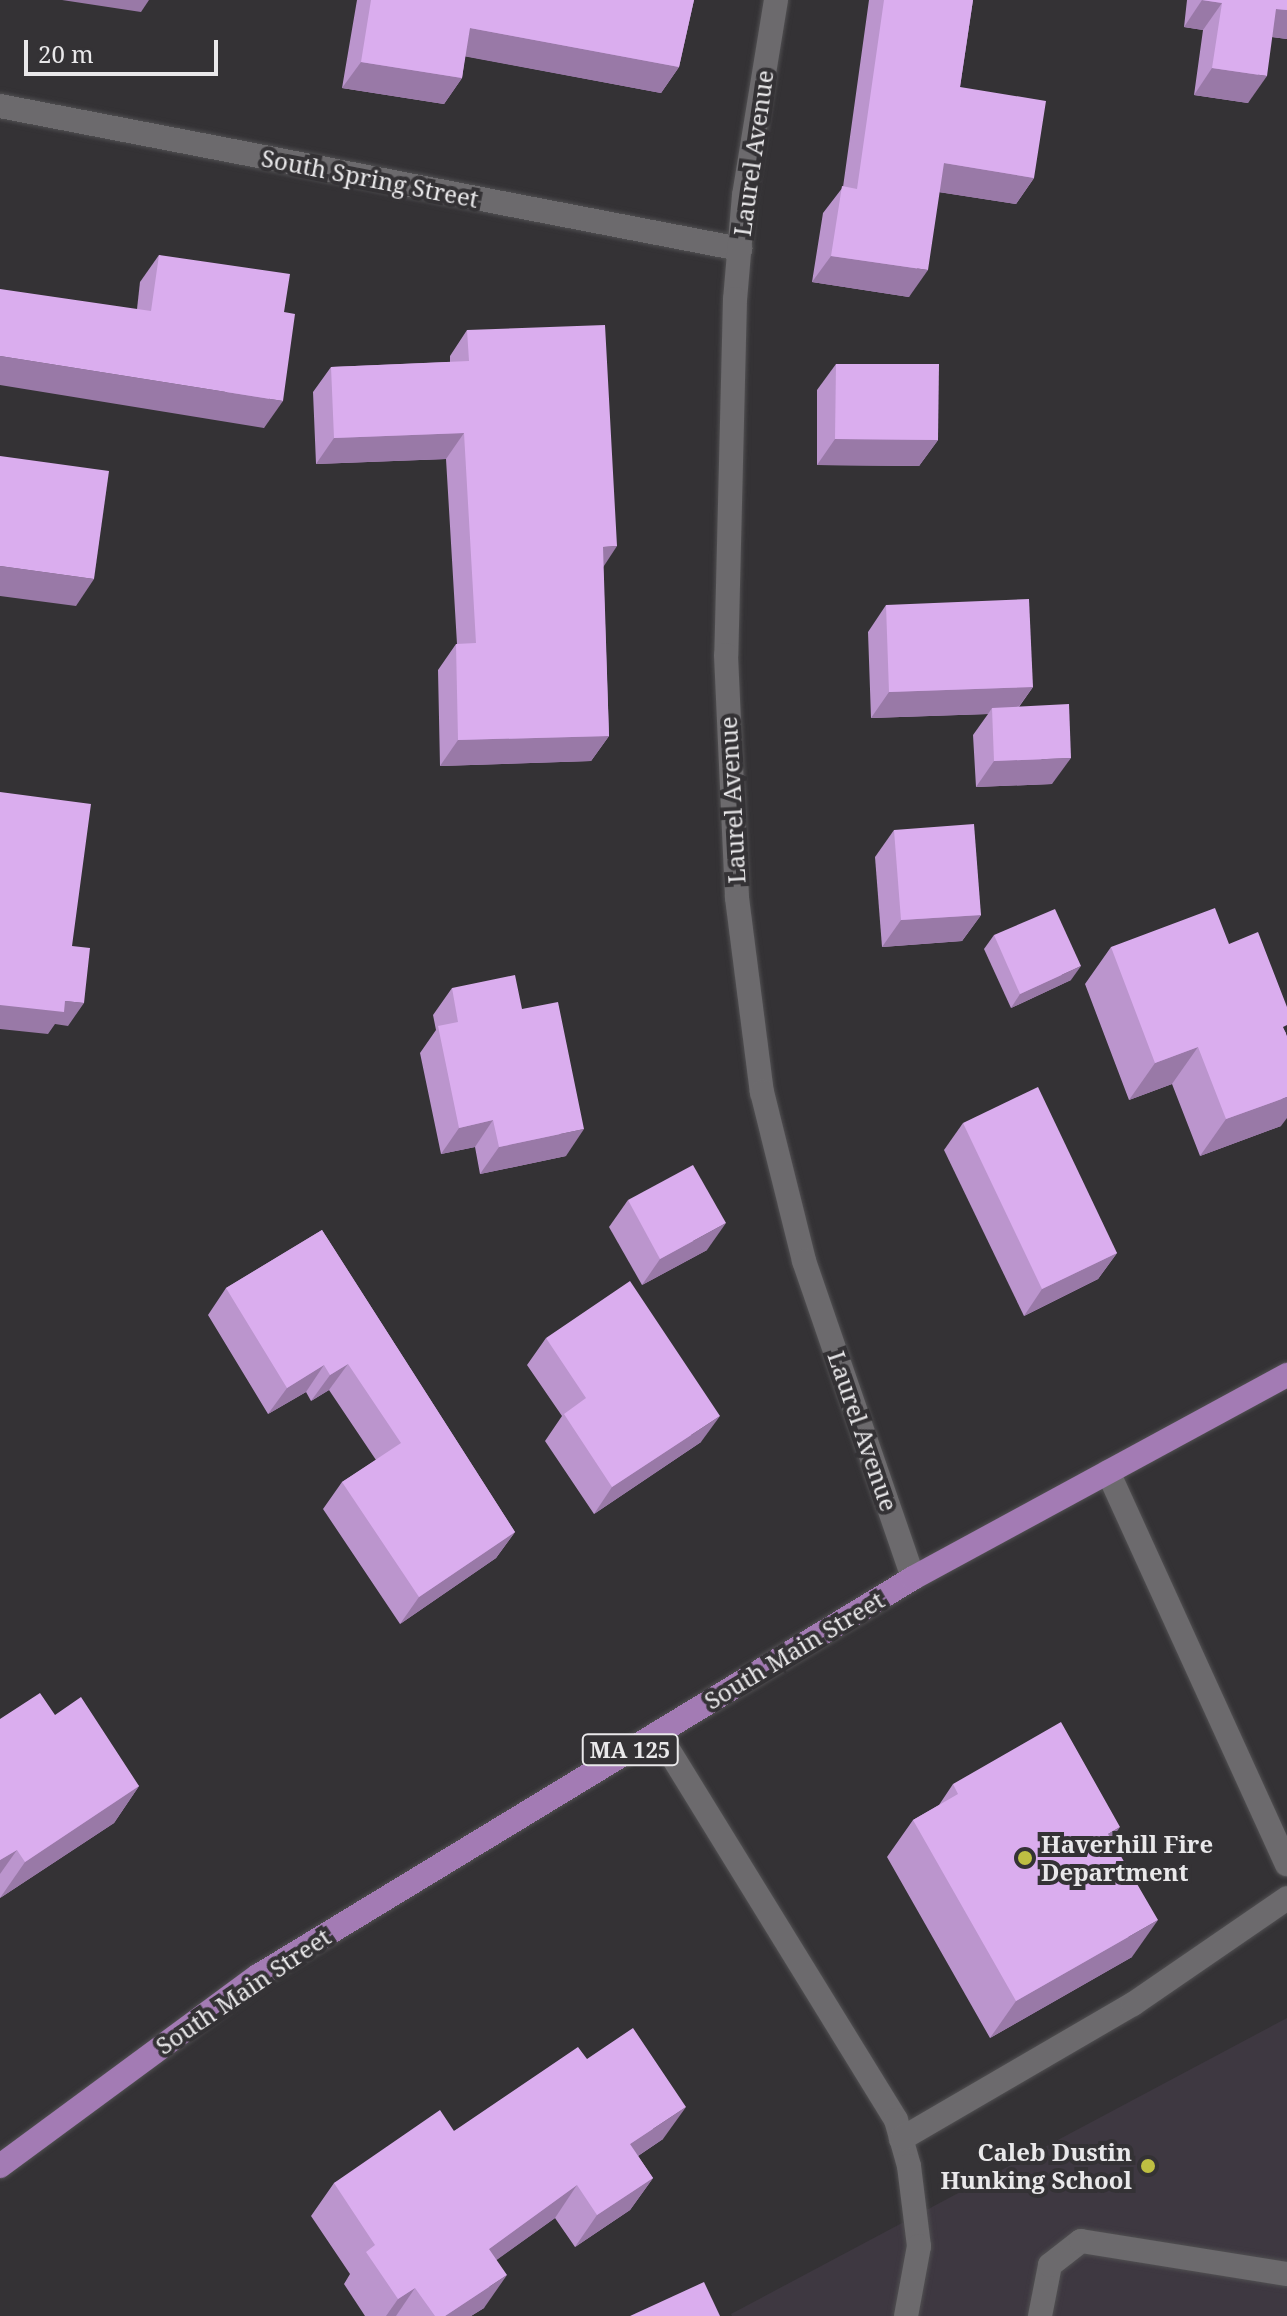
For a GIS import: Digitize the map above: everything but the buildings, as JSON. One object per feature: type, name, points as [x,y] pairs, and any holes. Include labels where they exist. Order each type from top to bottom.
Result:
[{"type":"main road","name":"Laurel Avenue","points":[[776,0],[744,195],[740,249],[726,655],[737,898],[762,1092],[804,1261],[913,1578]]},
{"type":"main road","name":"South Spring Street","points":[[0,106],[740,249]]},
{"type":"main road","name":"South Main Street","points":[[0,2166],[258,1976],[913,1578],[1287,1375]]},
{"type":"main road","points":[[1108,1472],[1287,1864]]},
{"type":"main road","points":[[658,1733],[896,2120],[919,2246],[906,2316]]},
{"type":"main road","points":[[901,2139],[1133,2004],[1287,1898]]},
{"type":"main road","points":[[1040,2316],[1050,2265],[1081,2241],[1287,2274]]},
{"type":"shaded area","name":"Caleb Dustin Hunking School","points":[[1287,2018],[1287,2316],[732,2316],[731,2314]]},
{"type":"place","name":"Haverhill Fire Department","points":[[1025,1858]]},
{"type":"place","name":"Caleb Dustin Hunking School","points":[[1148,2166]]}]
